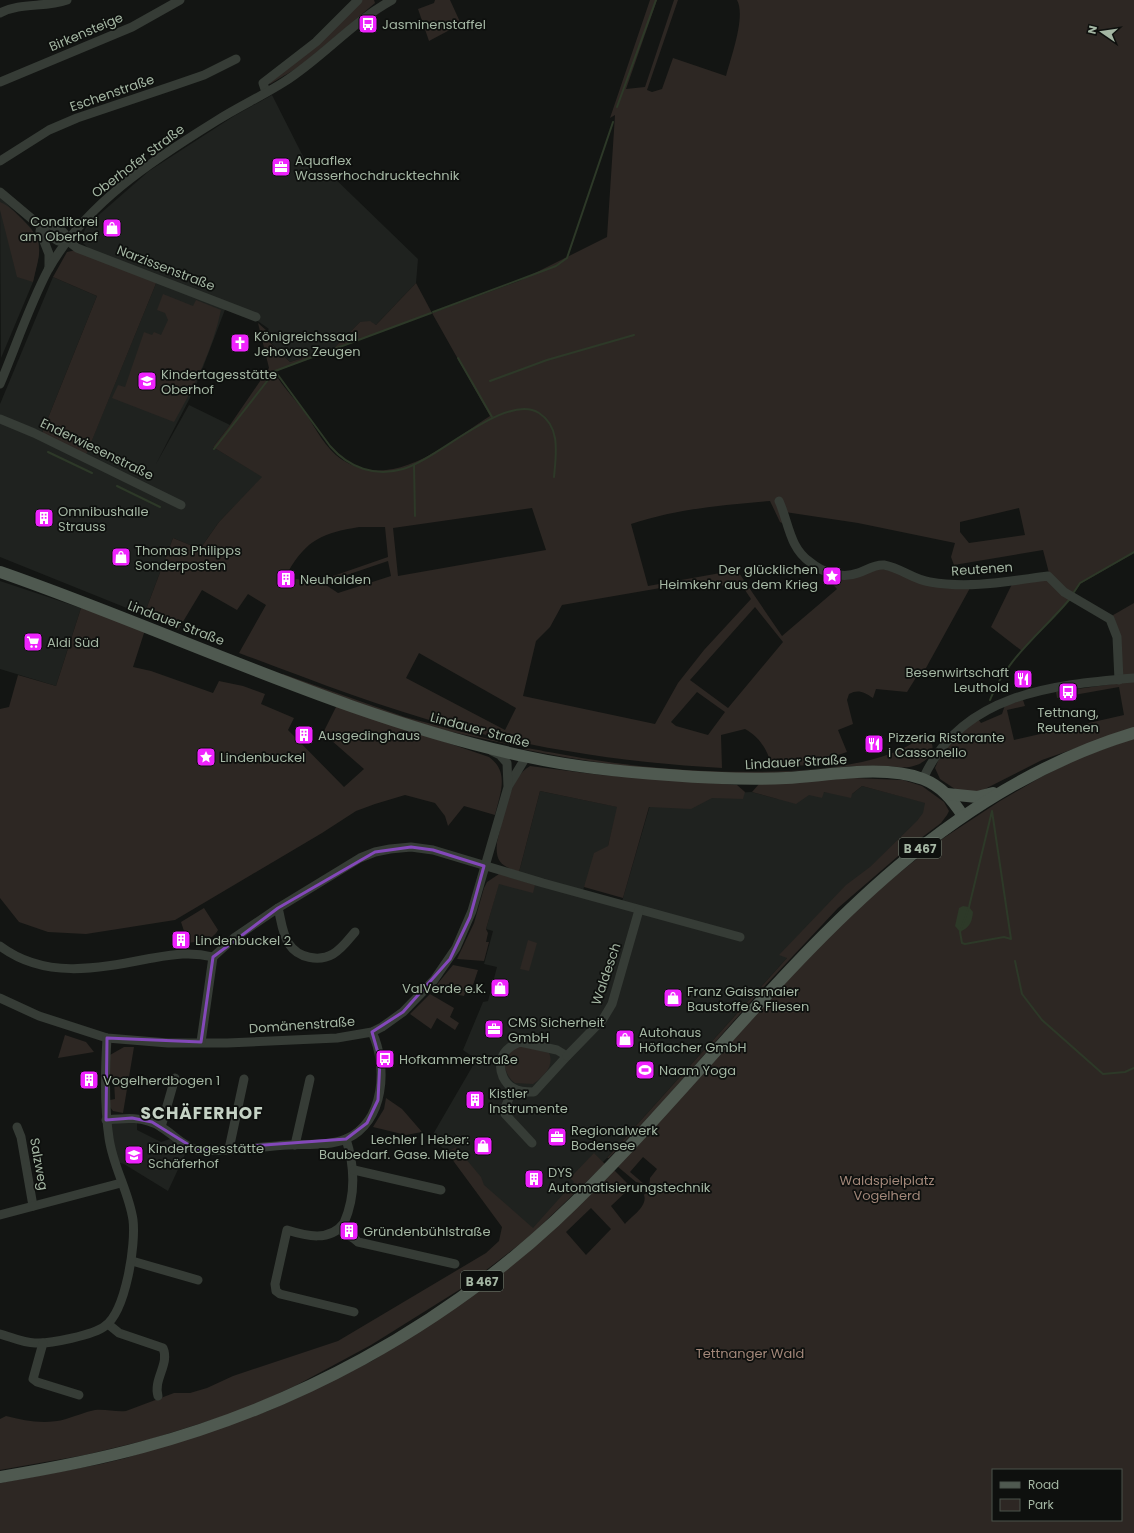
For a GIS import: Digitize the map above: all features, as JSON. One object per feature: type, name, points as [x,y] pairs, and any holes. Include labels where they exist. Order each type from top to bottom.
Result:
[{"type":"main road","name":"Lindauer Straße","points":[[0,572],[146,626],[338,702],[485,747],[526,757],[622,772],[723,779],[788,778],[877,772],[905,774],[923,779],[947,794],[963,816]]},
{"type":"main road","name":"B 467","points":[[0,1477],[76,1463],[144,1447],[245,1414],[297,1392],[364,1359],[440,1311],[514,1256],[555,1220],[634,1142],[799,958],[833,924],[911,855],[963,816],[1004,790],[1065,758],[1134,733]]},
{"type":"main road","points":[[947,794],[977,797],[1004,790]]},
{"type":"street","points":[[0,13],[17,7],[51,5],[67,0]]},
{"type":"street","name":"Birkensteige","points":[[0,82],[132,27],[180,0]]},
{"type":"street","points":[[266,92],[263,83],[316,42],[358,0]]},
{"type":"street","name":"Oberhofer Straße","points":[[0,384],[49,269],[68,241],[89,216],[141,172],[217,121],[301,71],[366,17],[392,0]]},
{"type":"street","name":"Eschenstraße","points":[[0,161],[49,130],[77,118],[204,74],[236,59]]},
{"type":"street","points":[[0,192],[38,224],[48,235],[58,241],[68,241]]},
{"type":"street","points":[[38,224],[49,254],[49,269]]},
{"type":"street","name":"Narzissenstraße","points":[[68,241],[77,248],[256,317]]},
{"type":"street","name":"Enderwiesenstraße","points":[[0,419],[40,436],[181,505]]},
{"type":"street","name":"Reutenen","points":[[779,501],[787,529],[796,548],[810,563],[829,572],[850,576],[874,566],[885,565],[928,582],[968,586],[1048,576],[1064,592],[1110,619],[1117,637],[1119,680]]},
{"type":"street","points":[[923,779],[935,755],[950,736],[964,724],[988,710],[1034,693],[1134,678]]},
{"type":"street","name":"Domänenstraße","points":[[485,747],[500,755],[507,763],[508,787]]},
{"type":"street","name":"Domänenstraße","points":[[0,998],[39,1016],[107,1038],[168,1043],[324,1039],[372,1032],[403,1012],[428,987],[450,959],[470,917],[508,787],[526,757]]},
{"type":"street","points":[[201,1042],[213,957],[234,938],[278,908],[360,858],[385,850],[411,847],[433,850],[639,910],[740,937]]},
{"type":"street","points":[[278,908],[288,942],[297,951],[312,958],[322,958],[333,954],[355,932]]},
{"type":"street","name":"Waldesch","points":[[513,1089],[534,1092],[602,1019],[612,1004],[639,910]]},
{"type":"street","points":[[0,946],[23,960],[61,970],[79,970],[189,953],[213,957]]},
{"type":"street","points":[[106,1120],[137,1118],[161,1127],[192,1149],[206,1151],[332,1142],[346,1139],[366,1123],[373,1114],[378,1100],[380,1060],[377,1043],[372,1032]]},
{"type":"street","points":[[0,1334],[26,1342],[43,1343],[101,1329],[108,1324],[116,1310],[132,1261],[134,1230],[133,1218],[114,1164],[106,1120],[107,1038]]},
{"type":"street","points":[[532,1144],[505,1114],[504,1110],[513,1089],[504,1079],[500,1064],[505,1051],[520,1042],[557,1050],[567,1056]]},
{"type":"street","points":[[161,1127],[175,1078]]},
{"type":"street","points":[[229,1149],[244,1079]]},
{"type":"street","points":[[295,1145],[310,1079]]},
{"type":"street","name":"Salzweg","points":[[17,1127],[21,1137],[33,1206]]},
{"type":"street","points":[[346,1139],[354,1170],[352,1193],[346,1216],[340,1229],[329,1235],[313,1236],[303,1235],[287,1230],[275,1284],[276,1291],[280,1294],[354,1312]]},
{"type":"street","points":[[354,1170],[440,1190]]},
{"type":"street","points":[[0,1215],[121,1183]]},
{"type":"street","points":[[340,1229],[344,1234],[354,1237],[358,1242],[455,1264]]},
{"type":"street","points":[[132,1261],[198,1280]]},
{"type":"street","points":[[108,1324],[119,1333],[163,1348],[165,1359],[157,1384],[158,1396]]},
{"type":"street","points":[[43,1343],[33,1379],[37,1382],[79,1395]]},
{"type":"highlighted area","points":[[411,847],[433,850],[484,866],[470,917],[450,959],[403,1012],[372,1032],[380,1060],[378,1100],[367,1123],[346,1139],[197,1150],[152,1122],[132,1118],[106,1120],[107,1038],[201,1042],[213,957],[278,908],[375,852]]},
{"type":"shaded area","points":[[272,95],[314,178],[326,170],[418,259],[416,283],[376,325],[360,322],[334,348],[290,362],[263,335],[269,329],[255,319],[89,249],[83,243],[82,238],[85,229],[93,220],[149,171],[234,116]]},
{"type":"shaded area","points":[[0,197],[31,228],[39,242],[39,255],[33,282],[1,358]]},
{"type":"shaded area","points":[[53,277],[97,296],[42,433],[84,459],[157,281],[226,307],[195,388],[156,464],[189,405],[230,425],[213,447],[263,477],[219,522],[200,549],[173,538],[144,615],[0,557],[0,404]]},
{"type":"shaded area","points":[[0,581],[81,608],[56,686],[0,669]]},
{"type":"shaded area","points":[[862,786],[931,804],[926,820],[787,958],[607,1158],[536,1228],[503,1229],[453,1160],[432,1136],[476,1059],[463,1050],[483,1002],[488,1001],[497,967],[484,964],[493,931],[486,929],[501,875],[519,872],[540,791],[618,807],[608,846],[584,887],[582,894],[621,905],[655,788],[728,793],[752,792],[778,799],[824,792],[852,794]]},
{"type":"shaded area","points":[[963,906],[969,907],[973,912],[970,924],[960,932],[955,926],[959,908]]},
{"type":"shaded area","points":[[137,1119],[137,1130],[161,1142],[170,1139],[187,1150],[168,1191],[124,1164],[117,1162],[109,1120]]},
{"type":"green space","points":[[362,0],[374,0],[375,3],[299,67],[270,84],[269,82]]},
{"type":"green space","points":[[435,0],[450,0],[461,24],[429,41],[418,9],[434,3]]},
{"type":"green space","points":[[650,0],[657,0],[626,89],[645,87],[674,0],[678,0],[647,90],[652,92],[662,89],[673,58],[726,76],[739,26],[740,16],[737,0],[1134,0],[1134,553],[1080,584],[1072,596],[1049,573],[1043,550],[954,565],[951,557],[955,543],[858,523],[785,512],[784,524],[780,522],[770,501],[682,511],[631,524],[648,586],[737,570],[782,636],[837,589],[826,577],[828,573],[836,575],[874,567],[970,588],[921,677],[917,676],[907,692],[876,689],[873,698],[861,692],[849,694],[847,700],[853,724],[838,730],[847,752],[829,758],[831,764],[772,767],[763,745],[755,736],[745,729],[721,735],[722,768],[620,759],[552,749],[518,742],[451,726],[397,710],[239,653],[266,605],[248,594],[237,610],[202,590],[178,630],[144,615],[173,538],[200,549],[219,522],[262,477],[213,447],[269,368],[258,323],[267,331],[263,336],[290,362],[334,348],[360,322],[370,321],[376,325],[416,283],[432,313],[519,281],[607,237],[615,115],[610,118]],"holes":[[[432,313],[490,416],[456,439],[419,460],[400,467],[380,470],[361,468],[341,459],[331,450],[274,372]],[[532,508],[546,550],[398,576],[393,528]],[[1019,508],[1025,535],[969,543],[960,532],[960,522]],[[359,527],[385,527],[388,557],[316,582],[290,578],[288,572],[302,552],[317,539],[335,532]],[[388,561],[391,576],[338,593],[323,583]],[[701,581],[745,590],[751,599],[704,650],[678,683],[655,724],[523,696],[536,641],[550,627],[562,605]],[[755,607],[783,642],[728,708],[690,680]],[[419,653],[516,708],[505,730],[406,678]],[[697,692],[725,712],[708,735],[676,726],[671,722]]]},
{"type":"green space","points":[[0,202],[9,207],[30,227],[38,241],[39,255],[33,282],[17,277],[0,210]]},
{"type":"green space","points":[[76,250],[157,281],[86,455],[42,433],[97,296],[53,277],[67,252]]},
{"type":"green space","points":[[163,294],[193,306],[196,300],[221,310],[218,325],[202,368],[174,422],[112,398],[118,385],[125,387],[144,332],[152,335],[154,332],[161,335],[168,320],[165,313],[157,310]]},
{"type":"green space","points":[[1045,578],[1070,600],[1022,651],[991,627],[1013,582]]},
{"type":"green space","points":[[1134,603],[1134,675],[1125,676],[1120,673],[1119,638],[1108,618]]},
{"type":"green space","points":[[81,608],[145,630],[133,667],[151,671],[213,693],[219,681],[243,686],[265,694],[261,704],[294,718],[288,730],[344,787],[364,769],[323,733],[337,705],[489,757],[500,769],[502,784],[495,815],[464,806],[448,826],[445,816],[435,803],[405,795],[356,811],[322,833],[175,920],[86,934],[48,932],[19,922],[0,898],[0,709],[9,707],[18,675],[56,686]]},
{"type":"green space","points":[[283,674],[405,717],[516,746],[443,730],[384,712],[282,675]]},
{"type":"green space","points":[[1134,681],[1134,728],[1042,760],[977,793],[958,791],[940,779],[935,768],[944,747],[978,719],[981,723],[1002,714],[1005,705],[1023,700],[1025,706],[1007,710],[1014,740],[1124,715],[1119,687],[1057,698],[1056,692]]},
{"type":"green space","points":[[920,738],[927,739],[931,743],[933,748],[931,754],[919,764],[910,767],[860,766],[747,774],[719,774],[662,770],[606,764],[522,749],[532,749],[598,761],[647,767],[728,772],[773,772],[817,769],[858,763],[893,753]]},
{"type":"green space","name":"Tettnanger Wald","points":[[1134,738],[1134,1533],[0,1533],[0,1483],[126,1458],[268,1411],[372,1361],[405,1340],[613,1169],[630,1186],[630,1188],[611,1206],[625,1224],[642,1207],[645,1199],[644,1195],[649,1188],[650,1178],[657,1169],[643,1157],[630,1172],[644,1184],[636,1182],[617,1166],[736,1035],[852,911],[939,841],[1000,801],[1041,777],[1079,758]],"holes":[[[591,1208],[611,1229],[586,1255],[566,1232]]]},
{"type":"green space","points":[[530,766],[601,775],[737,785],[745,792],[743,799],[712,798],[691,809],[649,807],[623,898],[584,887],[594,853],[608,846],[617,807],[540,791],[519,872],[508,868],[500,862],[497,854],[497,842],[508,800],[517,779]]},
{"type":"green space","points":[[854,778],[903,780],[922,786],[944,802],[949,811],[941,823],[904,851],[838,908],[762,989],[659,1106],[609,1158],[607,1158],[787,958],[779,955],[846,885],[870,867],[917,821],[923,813],[925,803],[862,786],[852,794],[851,798],[824,792],[822,798],[809,795],[796,804],[752,792],[759,784]]},
{"type":"green space","points":[[499,874],[535,885],[533,893],[499,884],[486,929],[488,933],[486,942],[489,942],[484,961],[457,959],[474,923],[484,888],[487,882]]},
{"type":"green space","points":[[204,908],[218,930],[209,938],[188,943],[181,922]]},
{"type":"green space","points":[[528,940],[537,943],[529,971],[520,969]]},
{"type":"green space","points":[[453,965],[478,970],[473,985],[468,984],[464,996],[434,990],[434,988]]},
{"type":"green space","points":[[430,994],[454,1008],[450,1017],[459,1023],[455,1030],[437,1018],[431,1029],[410,1014]]},
{"type":"green space","points":[[65,1035],[86,1042],[94,1052],[58,1058]]},
{"type":"green space","points":[[521,1046],[549,1053],[550,1062],[547,1071],[533,1084],[515,1083],[506,1072],[505,1062],[508,1053],[511,1049]]},
{"type":"green space","points":[[124,1047],[134,1047],[123,1113],[113,1111],[110,1107],[110,1100],[115,1099],[114,1081],[108,1081],[110,1055]]},
{"type":"green space","points":[[386,1098],[402,1109],[422,1132],[406,1135],[373,1127],[384,1109]]},
{"type":"green space","points":[[456,1147],[481,1177],[484,1185],[533,1228],[574,1182],[570,1178],[594,1153],[605,1164],[529,1237],[467,1285],[371,1345],[295,1386],[237,1412],[151,1439],[85,1455],[0,1470],[0,1419],[6,1416],[36,1422],[51,1422],[95,1410],[126,1411],[174,1393],[190,1393],[207,1388],[233,1376],[338,1341],[486,1253],[499,1241],[502,1227],[449,1155],[449,1151]]},
{"type":"waterway","points":[[617,107],[656,0]]},
{"type":"waterway","points":[[433,312],[556,266],[567,258],[613,122]]},
{"type":"waterway","points":[[214,449],[275,371],[431,313]]},
{"type":"waterway","points":[[490,381],[547,360],[634,335]]},
{"type":"waterway","points":[[458,358],[492,417]]},
{"type":"waterway","points":[[275,371],[337,454],[363,469],[382,472],[403,469],[434,454],[490,419],[509,412],[525,409],[539,413],[546,419],[554,433],[556,442],[554,477]]},
{"type":"waterway","points":[[48,452],[92,473]]},
{"type":"waterway","points":[[414,465],[415,516]]},
{"type":"waterway","points":[[117,486],[160,507]]},
{"type":"waterway","points":[[1074,592],[1080,583],[1134,552]]},
{"type":"waterway","points":[[990,700],[1014,659],[1069,600]]},
{"type":"waterway","points":[[992,811],[1011,939],[1004,937],[965,944],[962,943],[960,932],[969,907],[992,811]]},
{"type":"waterway","points":[[1015,961],[1022,994],[1042,1020],[1103,1074],[1125,1072],[1134,1068]]},
{"type":"place","name":"Jasminenstaffel","points":[[368,24]]},
{"type":"place","name":"Aquaflex Wasserhochdrucktechnik","points":[[281,167]]},
{"type":"place","name":"Conditorei am Oberhof","points":[[112,228]]},
{"type":"place","name":"Königreichssaal Jehovas Zeugen","points":[[240,343]]},
{"type":"place","name":"Kindertagesstätte Oberhof","points":[[147,381]]},
{"type":"place","name":"Omnibushalle Strauss","points":[[44,518]]},
{"type":"place","name":"Thomas Philipps Sonderposten","points":[[121,557]]},
{"type":"place","name":"Der glücklichen Heimkehr aus dem Krieg","points":[[832,576]]},
{"type":"place","name":"Neuhalden","points":[[286,579]]},
{"type":"place","name":"Aldi Süd","points":[[33,642]]},
{"type":"place","name":"Besenwirtschaft Leuthold","points":[[1023,679]]},
{"type":"place","name":"Tettnang, Reutenen","points":[[1068,692]]},
{"type":"place","name":"Ausgedinghaus","points":[[304,735]]},
{"type":"place","name":"Pizzeria Ristorante i Cassonello","points":[[874,744]]},
{"type":"place","name":"Lindenbuckel","points":[[206,757]]},
{"type":"place","name":"Lindenbuckel 2","points":[[181,940]]},
{"type":"place","name":"ValVerde e.K.","points":[[500,988]]},
{"type":"place","name":"Franz Gaissmaier Baustoffe & Fliesen","points":[[673,998]]},
{"type":"place","name":"CMS Sicherheit GmbH","points":[[494,1029]]},
{"type":"place","name":"Autohaus Höflacher GmbH","points":[[625,1039]]},
{"type":"place","name":"Hofkammerstraße","points":[[385,1059]]},
{"type":"place","name":"Naam Yoga","points":[[645,1070]]},
{"type":"place","name":"Vogelherdbogen 1","points":[[89,1080]]},
{"type":"place","name":"Kistler Instrumente","points":[[475,1100]]},
{"type":"place","name":"Regionalwerk Bodensee","points":[[557,1137]]},
{"type":"place","name":"Lechler | Heber: Baubedarf. Gase. Miete","points":[[483,1146]]},
{"type":"place","name":"Kindertagesstätte Schäferhof","points":[[134,1155]]},
{"type":"place","name":"DYS Automatisierungstechnik","points":[[534,1179]]},
{"type":"place","name":"Gründenbühlstraße","points":[[349,1231]]},
{"type":"district","name":"SCHÄFERHOF","points":[[202,1113]]},
{"type":"park label","name":"Waldspielplatz Vogelherd","points":[[887,1188]]}]
